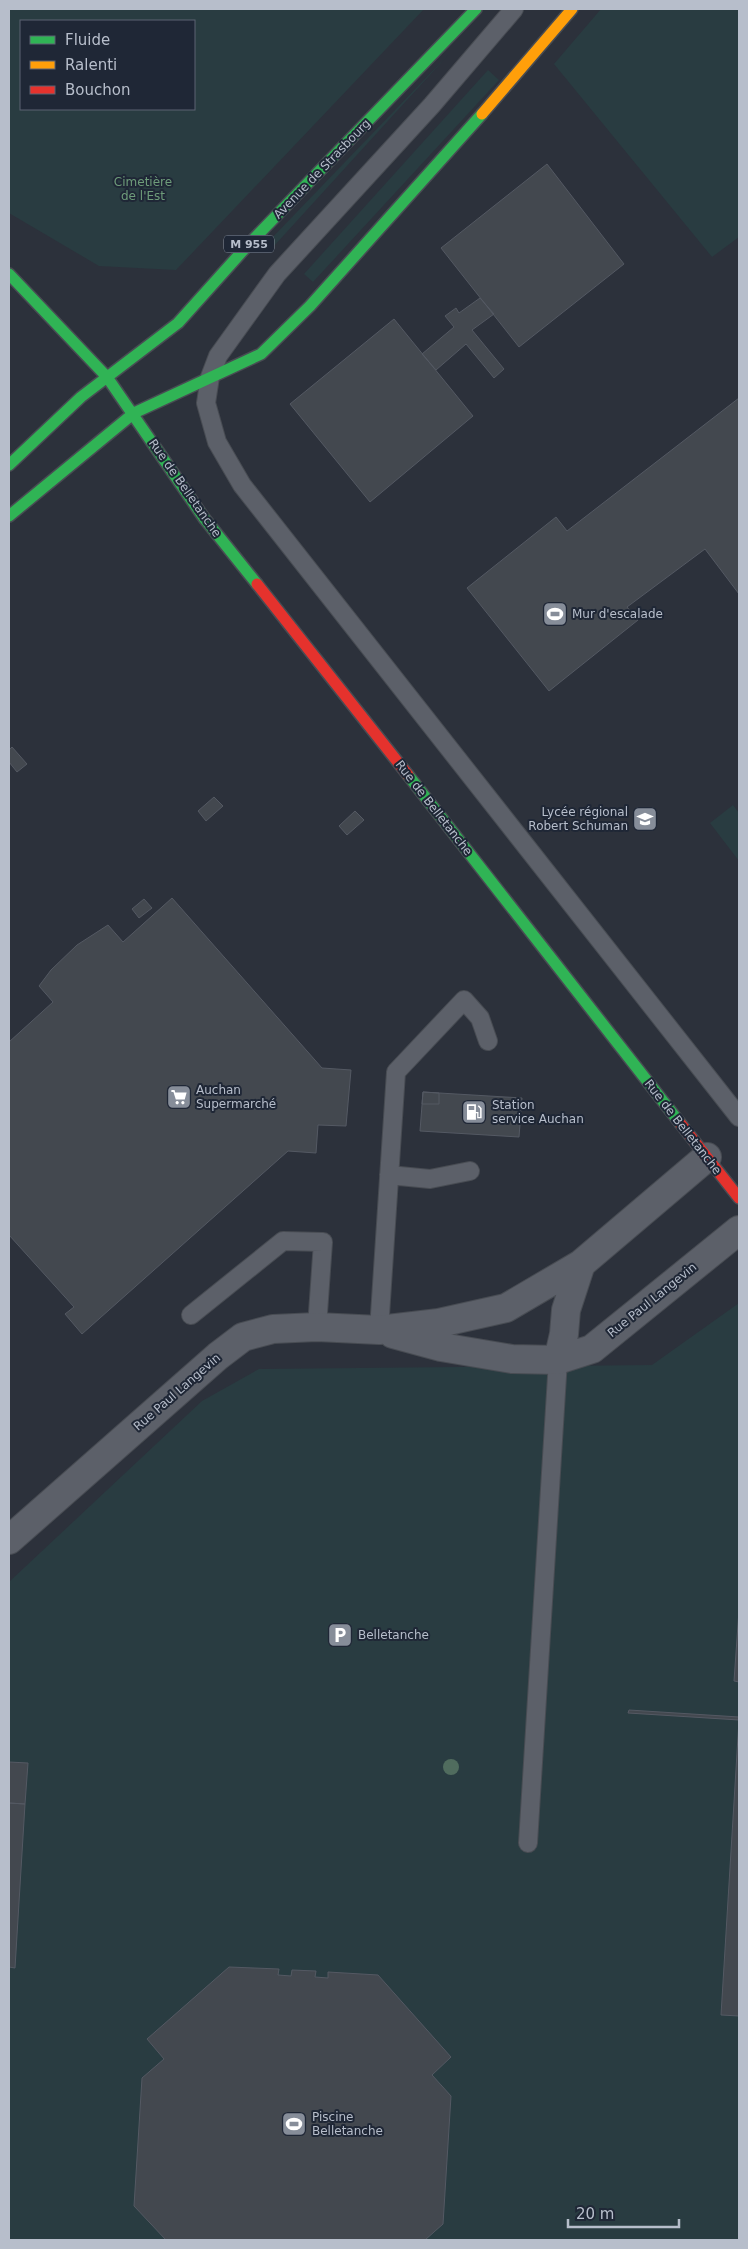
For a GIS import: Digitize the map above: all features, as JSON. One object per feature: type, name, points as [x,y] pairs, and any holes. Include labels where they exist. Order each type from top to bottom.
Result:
[{"type":"main road","name":"Avenue de Strasbourg","points":[[9,465],[82,397],[178,323],[247,246],[476,9]]},
{"type":"main road","points":[[9,516],[134,414],[261,354],[310,306],[477,120],[572,9]]},
{"type":"main road","name":"Rue de Belletanche","points":[[9,274],[107,377],[204,518],[308,647],[739,1198]]},
{"type":"street","name":"Rue Paul Langevin","points":[[9,1540],[218,1356],[243,1338],[273,1329],[317,1327],[379,1330],[439,1323],[506,1308],[581,1264],[707,1157]]},
{"type":"street","name":"Rue Paul Langevin","points":[[379,1330],[450,1349],[512,1359],[558,1360],[592,1349],[739,1230]]},
{"type":"street","points":[[558,1360],[564,1334],[566,1310],[581,1264]]},
{"type":"lane","name":"M 955","points":[[210,377],[218,356],[229,338],[277,274],[432,105],[514,9]]},
{"type":"lane","points":[[210,377],[206,403],[217,442],[242,485],[739,1117]]},
{"type":"lane","points":[[379,1330],[396,1072],[464,1000],[480,1018],[488,1041]]},
{"type":"lane","points":[[389,1176],[430,1179],[470,1170]]},
{"type":"lane","points":[[191,1314],[283,1241],[323,1242],[317,1327]]},
{"type":"lane","points":[[528,1844],[558,1360]]},
{"type":"green space","name":"Cimetière de l'Est","points":[[9,9],[424,9],[176,270],[99,266],[9,213]]},
{"type":"green space","points":[[601,9],[739,9],[739,237],[712,257],[554,64]]},
{"type":"green space","points":[[448,55],[274,246],[269,241]]},
{"type":"green space","points":[[488,70],[499,80],[313,282],[304,274]]},
{"type":"green space","points":[[733,805],[739,813],[739,861],[710,823]]},
{"type":"green space","points":[[739,1303],[739,2240],[9,2240],[9,1582],[202,1401],[259,1369],[652,1365]]},
{"type":"building","points":[[547,164],[624,264],[519,347],[441,248]]},
{"type":"building","points":[[480,298],[494,314],[472,330],[504,369],[494,378],[466,344],[436,370],[422,354],[454,327],[445,316],[456,308],[459,313]]},
{"type":"building","points":[[394,319],[473,416],[370,502],[290,404]]},
{"type":"building","points":[[739,398],[739,594],[705,549],[627,607],[638,620],[549,691],[467,588],[556,517],[567,531]]},
{"type":"building","points":[[12,747],[27,764],[17,772],[9,762],[9,750]]},
{"type":"building","points":[[214,797],[223,806],[206,821],[198,811]]},
{"type":"building","points":[[355,811],[364,820],[347,835],[339,826]]},
{"type":"building","name":"Auchan Supermarché","points":[[172,898],[322,1068],[351,1070],[346,1126],[318,1125],[316,1153],[288,1151],[82,1334],[65,1314],[74,1307],[9,1235],[9,1042],[53,1002],[39,986],[51,970],[77,945],[108,925],[123,942]]},
{"type":"building","points":[[144,899],[152,908],[139,918],[132,909]]},
{"type":"building","points":[[423,1092],[522,1098],[519,1137],[420,1131]]},
{"type":"building","points":[[423,1092],[439,1093],[439,1104],[422,1104]]},
{"type":"building","points":[[739,1610],[739,1682],[734,1681]]},
{"type":"building","points":[[629,1710],[739,1717],[739,1720],[628,1713]]},
{"type":"building","points":[[739,1720],[739,2016],[721,2015]]},
{"type":"building","points":[[9,1762],[28,1763],[25,1804],[9,1803]]},
{"type":"building","points":[[9,1803],[25,1804],[15,1968],[9,1967]]},
{"type":"building","name":"Piscine Belletanche","points":[[229,1967],[279,1969],[278,1975],[291,1976],[292,1970],[316,1971],[315,1977],[328,1978],[328,1972],[378,1975],[451,2057],[432,2075],[451,2096],[443,2224],[425,2240],[166,2240],[134,2206],[142,2078],[164,2059],[147,2039]]},
{"type":"traffic: fast","points":[[9,465],[81,397],[178,323],[247,246],[476,9]]},
{"type":"traffic: fast","points":[[9,516],[134,413],[261,354],[310,306],[482,114]]},
{"type":"traffic: fast","points":[[9,274],[107,377],[204,518],[257,584]]},
{"type":"traffic: fast","points":[[408,775],[680,1123]]},
{"type":"traffic: slow","points":[[482,114],[572,9]]},
{"type":"traffic: jam","points":[[257,584],[408,775]]},
{"type":"traffic: jam","points":[[680,1123],[739,1198]]},
{"type":"place","name":"Mur d'escalade","points":[[555,614]]},
{"type":"place","name":"Lycée régional Robert Schuman","points":[[645,819]]},
{"type":"place","name":"Auchan Supermarché","points":[[179,1097]]},
{"type":"place","name":"Station service Auchan","points":[[474,1112]]},
{"type":"place","name":"Belletanche","points":[[340,1635]]},
{"type":"place","name":"Piscine Belletanche","points":[[294,2124]]}]
